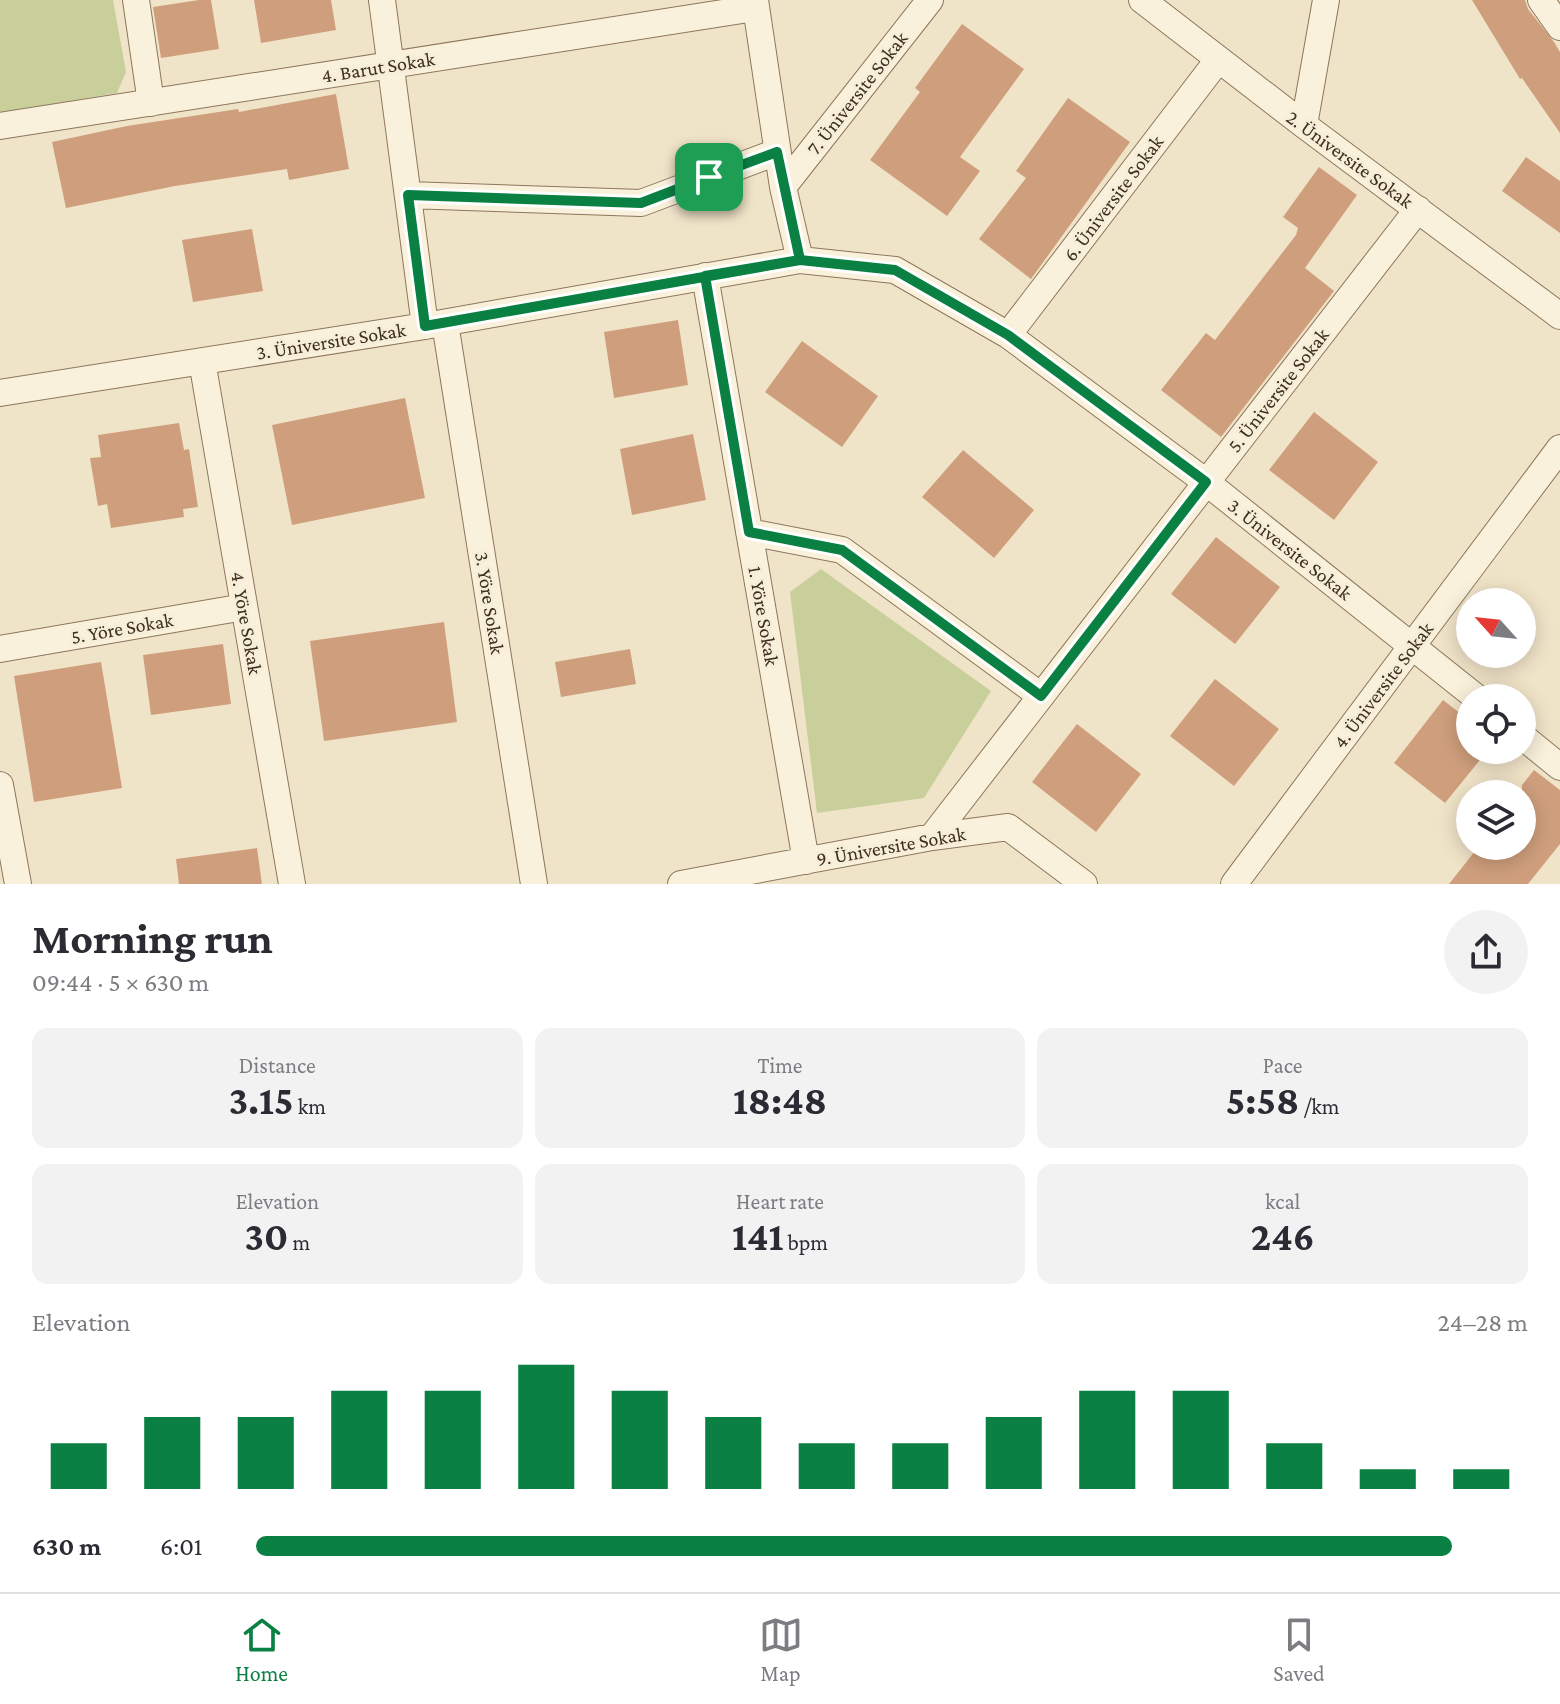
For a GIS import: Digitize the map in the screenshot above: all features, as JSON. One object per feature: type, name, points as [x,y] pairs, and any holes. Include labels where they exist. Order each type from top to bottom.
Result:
[{"type":"street","points":[[136,0],[151,103]]},
{"type":"street","name":"3. Yöre Sokak","points":[[382,0],[408,195],[435,325],[534,884]]},
{"type":"street","name":"7. Üniversite Sokak","points":[[783,187],[930,0]]},
{"type":"street","name":"2. Üniversite Sokak","points":[[1142,0],[1560,316]]},
{"type":"street","points":[[1304,125],[1326,0]]},
{"type":"street","points":[[1541,0],[1560,27]]},
{"type":"street","points":[[755,4],[783,187],[800,260]]},
{"type":"street","name":"4. Barut Sokak","points":[[0,126],[755,4]]},
{"type":"street","name":"6. Üniversite Sokak","points":[[1008,335],[1218,60]]},
{"type":"street","points":[[408,195],[641,203],[777,152]]},
{"type":"street","name":"5. Üniversite Sokak","points":[[932,837],[1418,209]]},
{"type":"street","name":"3. Üniversite Sokak","points":[[0,393],[435,325],[800,260],[895,270],[1008,335],[1206,482],[1460,684]]},
{"type":"street","name":"1. Yöre Sokak","points":[[705,276],[806,861]]},
{"type":"street","name":"4. Yöre Sokak","points":[[202,361],[292,884]]},
{"type":"street","name":"4. Üniversite Sokak","points":[[1234,884],[1560,448]]},
{"type":"street","points":[[749,532],[842,550],[1041,696]]},
{"type":"street","name":"5. Yöre Sokak","points":[[0,649],[244,607]]},
{"type":"street","points":[[1536,747],[1560,767]]},
{"type":"street","points":[[0,785],[18,884]]},
{"type":"street","name":"9. Üniversite Sokak","points":[[681,884],[932,837],[1008,827],[1084,884]]},
{"type":"green space","points":[[0,0],[113,0],[126,72],[117,93],[0,113]]},
{"type":"green space","points":[[821,569],[991,691],[924,798],[817,813],[790,592]]},
{"type":"building","points":[[211,0],[219,49],[161,58],[153,7]]},
{"type":"building","points":[[254,0],[331,0],[336,30],[261,43]]},
{"type":"building","points":[[1472,0],[1525,0],[1528,9],[1554,42],[1560,52],[1560,133],[1520,79]]},
{"type":"building","points":[[962,24],[1024,69],[960,157],[980,171],[947,216],[870,160],[920,92],[915,88]]},
{"type":"building","points":[[336,94],[349,169],[289,180],[287,169],[175,186],[66,208],[52,142],[127,126],[238,109],[239,112]]},
{"type":"building","points":[[1068,98],[1130,142],[1031,279],[979,239],[1026,178],[1016,171]]},
{"type":"building","points":[[1526,157],[1560,181],[1560,233],[1502,191]]},
{"type":"building","points":[[1319,167],[1357,195],[1305,268],[1334,291],[1221,437],[1161,390],[1206,333],[1215,340],[1296,235],[1298,228],[1283,217]]},
{"type":"building","points":[[252,229],[263,291],[193,302],[182,240]]},
{"type":"building","points":[[678,320],[688,385],[614,398],[604,332]]},
{"type":"building","points":[[802,341],[878,396],[842,447],[765,392]]},
{"type":"building","points":[[405,398],[425,498],[292,525],[272,425]]},
{"type":"building","points":[[1314,412],[1378,462],[1334,520],[1269,470]]},
{"type":"building","points":[[179,423],[184,450],[189,449],[198,507],[183,509],[184,517],[111,528],[107,504],[98,506],[90,458],[101,457],[98,435]]},
{"type":"building","points":[[693,434],[706,500],[632,515],[620,449]]},
{"type":"building","points":[[963,450],[1034,510],[994,558],[922,497]]},
{"type":"building","points":[[1216,537],[1280,587],[1235,644],[1171,594]]},
{"type":"building","points":[[444,622],[457,722],[324,741],[310,641]]},
{"type":"building","points":[[223,644],[231,704],[151,715],[143,655]]},
{"type":"building","points":[[630,649],[636,684],[561,697],[555,662]]},
{"type":"building","points":[[101,662],[122,788],[34,802],[14,676]]},
{"type":"building","points":[[1215,679],[1279,729],[1234,786],[1170,736]]},
{"type":"building","points":[[1443,700],[1456,710],[1456,764],[1477,764],[1464,780],[1456,780],[1456,789],[1445,803],[1394,763]]},
{"type":"building","points":[[1077,724],[1141,774],[1096,832],[1032,782]]},
{"type":"building","points":[[1534,770],[1560,790],[1560,844],[1528,884],[1449,884],[1468,860],[1536,860],[1536,780],[1526,780]]},
{"type":"building","points":[[257,848],[262,884],[179,884],[176,859]]},
{"type":"route","points":[[709,177],[641,203],[408,195],[425,326],[705,276],[800,260],[895,270],[1008,335],[1206,482],[1041,696],[842,550],[749,532],[705,276],[800,260],[777,152],[709,177]]}]
